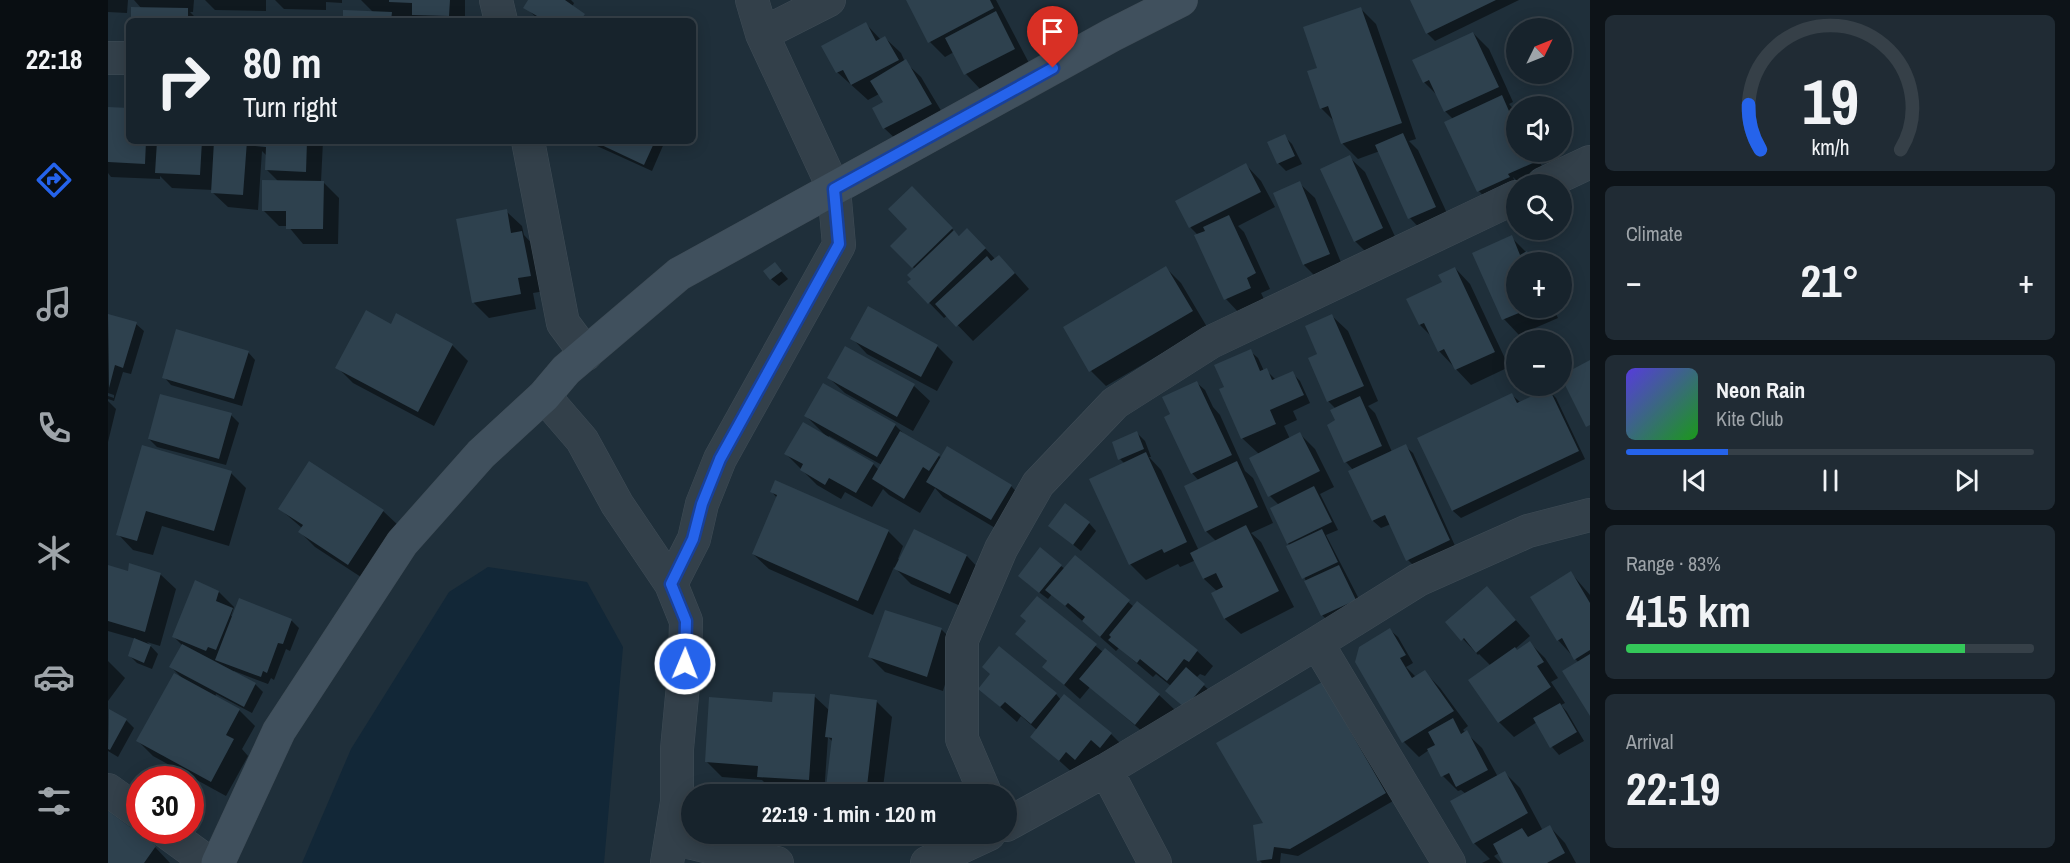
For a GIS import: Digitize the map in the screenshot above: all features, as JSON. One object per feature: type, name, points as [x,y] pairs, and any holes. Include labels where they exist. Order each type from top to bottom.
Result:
[{"type":"street","points":[[496,0],[500,18]]},
{"type":"street","points":[[671,584],[693,539],[702,504],[720,459],[839,244],[834,189],[762,34],[752,0]]},
{"type":"street","points":[[762,34],[829,0]]},
{"type":"street","points":[[218,863],[279,731],[402,543],[481,454],[544,396],[566,370],[679,274],[1112,35],[1181,0]]},
{"type":"street","points":[[108,58],[126,58]]},
{"type":"street","points":[[529,144],[563,323],[586,354]]},
{"type":"street","points":[[1564,174],[1590,162]]},
{"type":"street","points":[[981,784],[962,739],[962,640],[1001,549],[1038,484],[1115,403],[1211,342],[1506,202]]},
{"type":"street","points":[[544,396],[582,440],[617,504],[671,584],[686,621],[685,664],[677,749],[677,802],[669,851],[777,863]]},
{"type":"street","points":[[1017,819],[1106,770],[1317,643],[1418,579],[1528,531],[1590,515]]},
{"type":"street","points":[[1317,643],[1449,863]]},
{"type":"street","points":[[1106,770],[1155,863]]},
{"type":"street","points":[[108,790],[126,803]]},
{"type":"street","points":[[183,844],[209,863]]},
{"type":"street","points":[[927,863],[968,844]]},
{"type":"water","points":[[488,567],[587,582],[623,647],[604,863],[302,863],[351,749],[449,592]]},
{"type":"building","points":[[389,0],[450,0],[449,16],[412,15],[412,3],[389,2]]},
{"type":"building","points":[[528,0],[565,0],[585,14],[582,18],[535,18],[537,16],[523,8]]},
{"type":"building","points":[[906,0],[990,0],[994,8],[928,43]]},
{"type":"building","points":[[1410,0],[1496,0],[1426,34]]},
{"type":"building","points":[[131,7],[188,8],[188,18],[131,18]]},
{"type":"building","points":[[1361,7],[1402,123],[1341,144],[1328,106],[1320,109],[1307,71],[1317,68],[1303,27]]},
{"type":"building","points":[[343,10],[392,12],[391,18],[343,18]]},
{"type":"building","points":[[996,11],[1015,49],[964,75],[945,38]]},
{"type":"building","points":[[866,22],[876,41],[885,36],[899,60],[851,85],[843,70],[836,73],[821,46]]},
{"type":"building","points":[[1473,32],[1499,87],[1444,112],[1429,80],[1423,83],[1412,60]]},
{"type":"building","points":[[906,59],[932,104],[883,129],[872,108],[883,102],[870,81]]},
{"type":"building","points":[[1502,95],[1506,104],[1506,162],[1533,163],[1506,174],[1506,179],[1477,192],[1444,122]]},
{"type":"building","points":[[108,107],[126,108],[126,144],[146,144],[145,164],[108,162]]},
{"type":"building","points":[[1403,133],[1436,207],[1408,219],[1375,145]]},
{"type":"building","points":[[1285,134],[1295,156],[1277,164],[1267,142]]},
{"type":"building","points":[[157,144],[202,144],[200,175],[155,173]]},
{"type":"building","points":[[214,144],[247,144],[243,195],[211,193]]},
{"type":"building","points":[[255,144],[307,144],[306,172],[265,170],[266,147],[255,146]]},
{"type":"building","points":[[599,144],[654,144],[644,165]]},
{"type":"building","points":[[1350,155],[1383,228],[1354,242],[1320,169]]},
{"type":"building","points":[[1246,163],[1261,192],[1189,228],[1175,201]]},
{"type":"building","points":[[262,180],[324,181],[323,229],[286,229],[286,211],[262,211]]},
{"type":"building","points":[[1300,181],[1330,254],[1303,265],[1273,193]]},
{"type":"building","points":[[912,186],[953,228],[912,268],[890,246],[907,229],[888,209]]},
{"type":"building","points":[[507,209],[511,233],[522,231],[531,276],[518,278],[521,294],[472,303],[456,219]]},
{"type":"building","points":[[1229,215],[1256,273],[1247,278],[1251,288],[1224,300],[1194,235],[1205,231],[1203,227]]},
{"type":"building","points":[[967,228],[986,248],[928,304],[907,282],[911,279],[907,275],[954,230],[959,236]]},
{"type":"building","points":[[1506,238],[1506,240],[1514,240],[1519,252],[1506,252],[1507,318],[1502,320],[1472,253]]},
{"type":"building","points":[[999,255],[1015,273],[956,327],[935,304],[987,256],[991,261]]},
{"type":"building","points":[[775,262],[782,271],[770,280],[763,271]]},
{"type":"building","points":[[1166,266],[1193,311],[1089,372],[1063,327]]},
{"type":"building","points":[[1455,267],[1495,352],[1455,370],[1444,349],[1438,352],[1424,323],[1419,325],[1406,299],[1442,282],[1438,275]]},
{"type":"building","points":[[868,306],[938,345],[921,377],[850,339]]},
{"type":"building","points":[[366,310],[391,324],[396,313],[453,344],[418,412],[335,368]]},
{"type":"building","points":[[108,314],[137,322],[123,368],[115,365],[109,388]]},
{"type":"building","points":[[1332,314],[1364,386],[1327,402],[1308,358],[1317,354],[1305,326]]},
{"type":"building","points":[[176,329],[249,351],[234,399],[162,378]]},
{"type":"building","points":[[845,346],[915,384],[897,417],[827,378]]},
{"type":"building","points":[[1251,349],[1260,371],[1267,368],[1272,380],[1293,371],[1304,395],[1270,410],[1276,424],[1241,439],[1219,389],[1224,387],[1214,365]]},
{"type":"building","points":[[1590,360],[1590,425],[1586,427],[1570,396],[1572,370]]},
{"type":"building","points":[[1197,381],[1232,455],[1191,474],[1164,417],[1170,414],[1162,397]]},
{"type":"building","points":[[823,383],[896,424],[877,457],[804,416]]},
{"type":"building","points":[[160,394],[232,413],[219,459],[148,439]]},
{"type":"building","points":[[1360,396],[1382,446],[1344,463],[1327,425],[1335,420],[1330,410]]},
{"type":"building","points":[[1506,396],[1514,396],[1517,403],[1532,396],[1553,396],[1579,451],[1452,511],[1417,438]]},
{"type":"building","points":[[803,422],[874,463],[856,493],[829,478],[825,485],[800,470],[803,464],[784,454]]},
{"type":"building","points":[[900,431],[940,454],[929,471],[923,467],[904,499],[872,479]]},
{"type":"building","points":[[1137,431],[1144,449],[1118,460],[1112,442]]},
{"type":"building","points":[[1300,432],[1320,471],[1268,497],[1249,458]]},
{"type":"building","points":[[1406,444],[1450,540],[1406,561],[1385,515],[1372,521],[1348,471]]},
{"type":"building","points":[[142,445],[232,471],[214,531],[146,511],[137,541],[116,535]]},
{"type":"building","points":[[947,446],[1012,485],[991,520],[926,482]]},
{"type":"building","points":[[1146,452],[1187,542],[1164,553],[1162,549],[1129,565],[1089,479]]},
{"type":"building","points":[[309,461],[384,510],[348,565],[298,532],[303,525],[278,509]]},
{"type":"building","points":[[1237,461],[1258,507],[1205,532],[1184,486]]},
{"type":"building","points":[[775,480],[889,530],[858,601],[752,554],[777,495],[770,492]]},
{"type":"building","points":[[1314,486],[1332,522],[1287,544],[1270,508]]},
{"type":"building","points":[[1065,503],[1090,522],[1073,545],[1048,526]]},
{"type":"building","points":[[1246,525],[1279,591],[1224,619],[1211,593],[1223,587],[1216,573],[1203,579],[1190,553]]},
{"type":"building","points":[[914,529],[967,555],[950,594],[894,569]]},
{"type":"building","points":[[1322,529],[1338,562],[1302,579],[1286,546]]},
{"type":"building","points":[[1040,547],[1062,565],[1039,593],[1018,576]]},
{"type":"building","points":[[1075,555],[1130,600],[1100,637],[1082,621],[1085,617],[1068,603],[1065,606],[1045,590]]},
{"type":"building","points":[[129,563],[161,573],[145,632],[108,621],[108,565],[128,571]]},
{"type":"building","points":[[1339,565],[1356,600],[1321,616],[1304,581]]},
{"type":"building","points":[[1571,571],[1590,603],[1590,650],[1574,660],[1562,638],[1557,641],[1530,597]]},
{"type":"building","points":[[195,580],[219,591],[216,601],[233,608],[216,650],[208,647],[206,651],[172,637]]},
{"type":"building","points":[[1487,586],[1516,620],[1476,653],[1464,638],[1461,641],[1445,622]]},
{"type":"building","points":[[1037,596],[1097,644],[1064,685],[1042,667],[1047,661],[1015,634],[1026,621],[1020,616]]},
{"type":"building","points":[[239,598],[292,619],[283,644],[278,643],[267,673],[263,671],[261,677],[215,660]]},
{"type":"building","points":[[1137,601],[1198,650],[1189,662],[1184,659],[1167,681],[1140,659],[1137,663],[1108,640],[1111,637],[1109,635]]},
{"type":"building","points":[[885,610],[942,628],[927,677],[868,657]]},
{"type":"building","points":[[1390,628],[1406,655],[1400,658],[1412,678],[1425,670],[1454,711],[1402,743],[1355,662],[1359,647]]},
{"type":"building","points":[[134,638],[151,645],[144,663],[128,656]]},
{"type":"building","points":[[1530,641],[1544,662],[1537,666],[1551,687],[1498,723],[1468,680],[1515,647],[1517,650]]},
{"type":"building","points":[[182,644],[256,683],[244,707],[169,667]]},
{"type":"building","points":[[999,646],[1057,693],[1031,724],[1005,702],[1000,707],[978,689],[990,674],[982,667]]},
{"type":"building","points":[[1105,648],[1160,694],[1135,725],[1079,679]]},
{"type":"building","points":[[1590,654],[1590,716],[1562,671]]},
{"type":"building","points":[[1186,667],[1205,684],[1185,708],[1165,691]]},
{"type":"building","points":[[174,673],[240,709],[226,735],[234,739],[211,782],[204,778],[204,766],[182,766],[136,741]]},
{"type":"building","points":[[1322,682],[1386,793],[1290,849],[1274,847],[1272,859],[1257,861],[1253,825],[1263,823],[1216,743]]},
{"type":"building","points":[[773,692],[815,694],[809,780],[757,777],[758,766],[705,762],[709,697],[772,702]]},
{"type":"building","points":[[830,694],[877,700],[867,784],[826,784],[832,738],[825,737]]},
{"type":"building","points":[[1064,694],[1112,733],[1100,748],[1091,740],[1075,760],[1066,752],[1059,761],[1030,737]]},
{"type":"building","points":[[1560,703],[1577,732],[1550,748],[1533,718]]},
{"type":"building","points":[[109,709],[127,719],[110,750],[108,749]]},
{"type":"building","points":[[1453,718],[1461,734],[1467,730],[1488,770],[1456,787],[1449,773],[1441,777],[1427,749],[1435,745],[1428,732]]},
{"type":"building","points":[[1505,771],[1528,813],[1473,844],[1450,801]]},
{"type":"building","points":[[108,811],[126,824],[126,844],[153,844],[156,846],[144,863],[108,863]]},
{"type":"building","points":[[1550,825],[1565,853],[1547,863],[1503,863],[1493,844],[1522,828],[1528,837]]},
{"type":"route","points":[[685,664],[686,621],[671,584],[693,539],[702,504],[720,459],[839,244],[834,189],[1053,68]]}]
